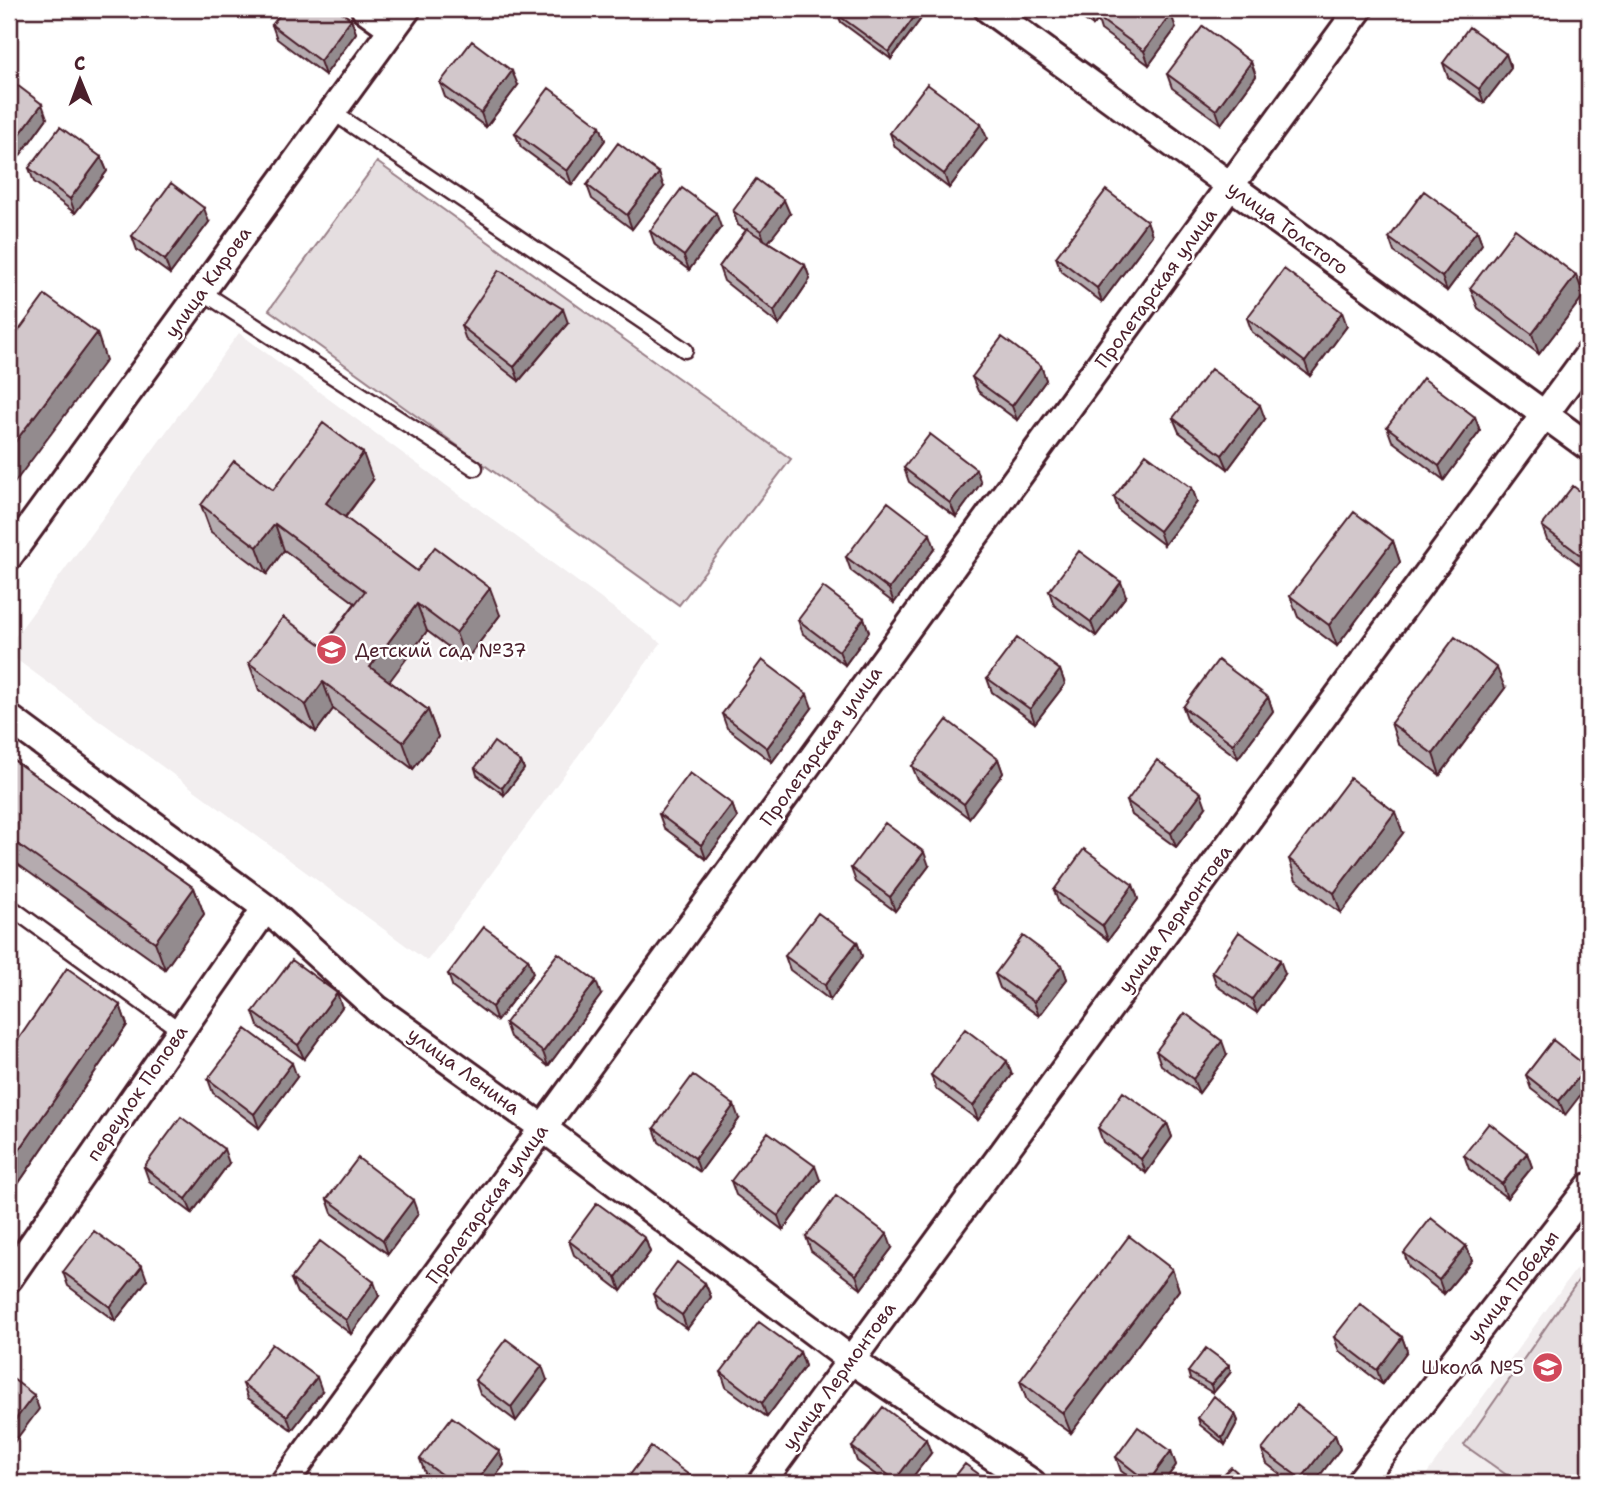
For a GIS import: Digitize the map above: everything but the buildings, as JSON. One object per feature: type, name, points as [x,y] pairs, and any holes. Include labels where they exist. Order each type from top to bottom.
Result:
[{"type":"street","points":[[365,9],[400,19]]},
{"type":"street","name":"улица Толстого","points":[[988,9],[1589,447]]},
{"type":"street","name":"Пролетарская улица","points":[[284,1483],[1359,9]]},
{"type":"street","name":"улица Кирова","points":[[9,556],[400,19]]},
{"type":"street","name":"улица Лермонтова","points":[[761,1483],[1589,354]]},
{"type":"street","name":"улица Ленина","points":[[9,718],[266,908],[377,1009],[543,1128],[851,1360],[1032,1483]]},
{"type":"street","name":"переулок Попова","points":[[9,1278],[266,908]]},
{"type":"street","name":"улица Победы","points":[[1359,1483],[1589,1187]]},
{"type":"lane","points":[[334,113],[685,350]]},
{"type":"lane","points":[[201,291],[475,468]]},
{"type":"lane","points":[[9,906],[181,1031]]},
{"type":"shaded area","points":[[377,162],[791,459],[679,605],[269,310]]},
{"type":"shaded area","name":"Детский сад №37","points":[[239,333],[661,643],[427,961],[9,654],[9,645]]},
{"type":"shaded area","name":"Школа №5","points":[[1589,1251],[1589,1483],[1420,1483]]},
{"type":"shaded area","name":"Школа №5","points":[[1589,1265],[1589,1483],[1518,1483],[1464,1445]]},
{"type":"place","name":"Детский сад №37","points":[[332,650]]},
{"type":"place","name":"Школа №5","points":[[1547,1367]]}]
